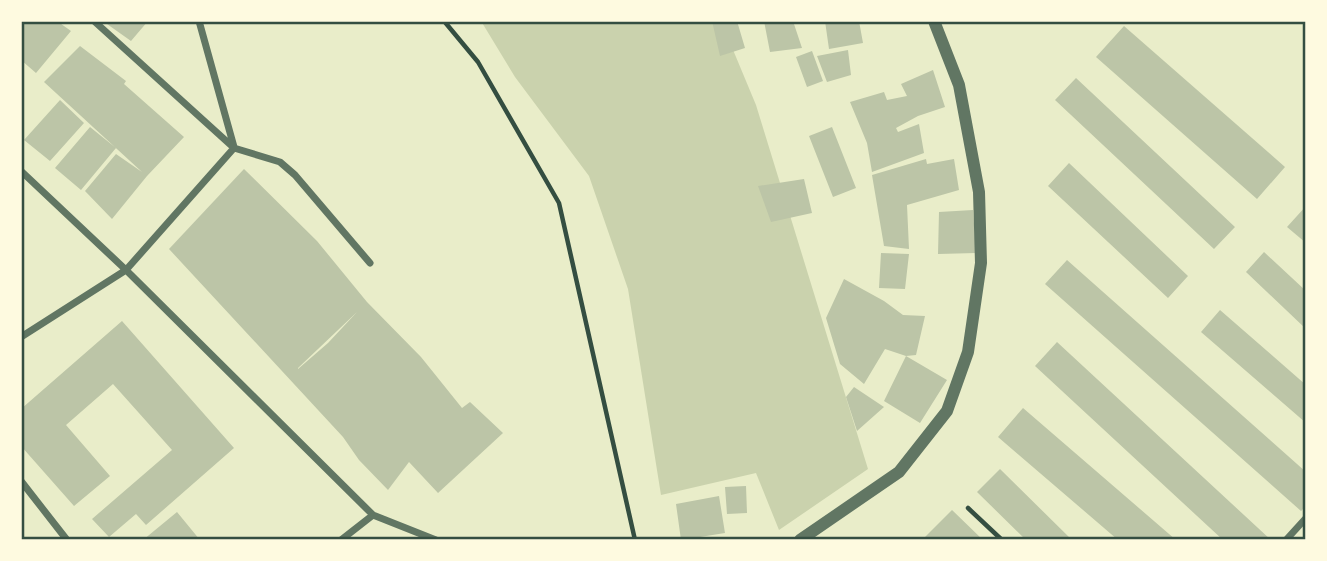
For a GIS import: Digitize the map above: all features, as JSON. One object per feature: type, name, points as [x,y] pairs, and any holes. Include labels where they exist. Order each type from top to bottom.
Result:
[{"type":"street","points":[[94,21],[234,148],[280,162],[295,174],[370,263]]},
{"type":"street","points":[[199,21],[234,148]]},
{"type":"street","points":[[800,540],[899,472],[947,411],[968,352],[981,263],[979,192],[960,85],[934,21]]},
{"type":"street","points":[[21,337],[126,270],[234,148]]},
{"type":"street","points":[[21,171],[126,270],[373,515],[436,540]]},
{"type":"street","points":[[21,481],[67,540]]},
{"type":"street","points":[[341,540],[373,515]]},
{"type":"street","points":[[1286,540],[1306,518]]},
{"type":"path","points":[[444,21],[478,62],[559,203],[635,540]]},
{"type":"path","points":[[968,508],[1002,540]]},
{"type":"green space","points":[[481,21],[721,21],[756,105],[868,469],[779,530],[756,473],[661,495],[628,289],[589,176],[515,77]]},
{"type":"building","points":[[21,21],[57,21],[71,31],[36,73],[21,60]]},
{"type":"building","points":[[110,21],[148,21],[131,41],[107,24]]},
{"type":"building","points":[[712,21],[737,21],[745,48],[720,56]]},
{"type":"building","points":[[764,21],[793,21],[802,48],[770,52]]},
{"type":"building","points":[[825,21],[859,21],[863,43],[829,49]]},
{"type":"building","points":[[1124,26],[1285,167],[1257,199],[1096,57]]},
{"type":"building","points":[[80,46],[126,81],[124,84],[184,137],[112,219],[85,191],[116,154],[142,172],[44,82]]},
{"type":"building","points":[[848,50],[851,75],[827,82],[817,56]]},
{"type":"building","points":[[812,51],[823,81],[807,87],[796,57]]},
{"type":"building","points":[[933,70],[945,107],[918,116],[896,128],[898,132],[919,124],[924,153],[872,172],[867,143],[850,102],[884,92],[887,100],[907,96],[901,84]]},
{"type":"building","points":[[1076,78],[1235,227],[1214,249],[1055,100]]},
{"type":"building","points":[[60,100],[84,123],[50,161],[24,140]]},
{"type":"building","points":[[90,127],[116,148],[81,190],[55,168]]},
{"type":"building","points":[[832,127],[856,188],[833,197],[809,136]]},
{"type":"building","points":[[926,159],[927,164],[954,159],[959,190],[907,205],[909,249],[884,246],[872,175]]},
{"type":"building","points":[[1069,163],[1188,276],[1168,298],[1048,186]]},
{"type":"building","points":[[244,169],[317,241],[367,302],[421,357],[462,408],[470,402],[503,433],[438,493],[409,462],[388,490],[359,460],[343,437],[169,249]],"holes":[[[357,312],[328,343],[298,369]]]},
{"type":"building","points":[[804,179],[812,213],[771,222],[758,186]]},
{"type":"building","points":[[1306,206],[1306,243],[1287,227]]},
{"type":"building","points":[[973,210],[976,253],[938,254],[939,212]]},
{"type":"building","points":[[1264,252],[1306,291],[1306,329],[1246,272]]},
{"type":"building","points":[[881,253],[909,254],[905,289],[879,288]]},
{"type":"building","points":[[1067,260],[1306,472],[1306,506],[1301,511],[1045,284]]},
{"type":"building","points":[[844,279],[903,315],[925,316],[916,355],[906,356],[885,349],[864,384],[840,364],[826,318]]},
{"type":"building","points":[[1220,310],[1306,385],[1306,423],[1201,332]]},
{"type":"building","points":[[122,321],[234,448],[146,525],[136,514],[109,537],[92,519],[172,450],[113,384],[66,425],[110,476],[74,506],[21,446],[21,409]]},
{"type":"building","points":[[1057,342],[1271,540],[1223,540],[1035,366]]},
{"type":"building","points":[[906,356],[947,380],[920,423],[884,401]]},
{"type":"building","points":[[854,387],[884,407],[857,431],[846,397]]},
{"type":"building","points":[[1023,408],[1176,540],[1118,540],[998,437]]},
{"type":"building","points":[[1000,469],[1072,540],[1026,540],[977,492]]},
{"type":"building","points":[[746,486],[747,513],[727,514],[725,487]]},
{"type":"building","points":[[719,496],[725,533],[681,540],[676,504]]},
{"type":"building","points":[[952,510],[983,540],[922,540]]},
{"type":"building","points":[[177,512],[200,540],[143,540]]}]
